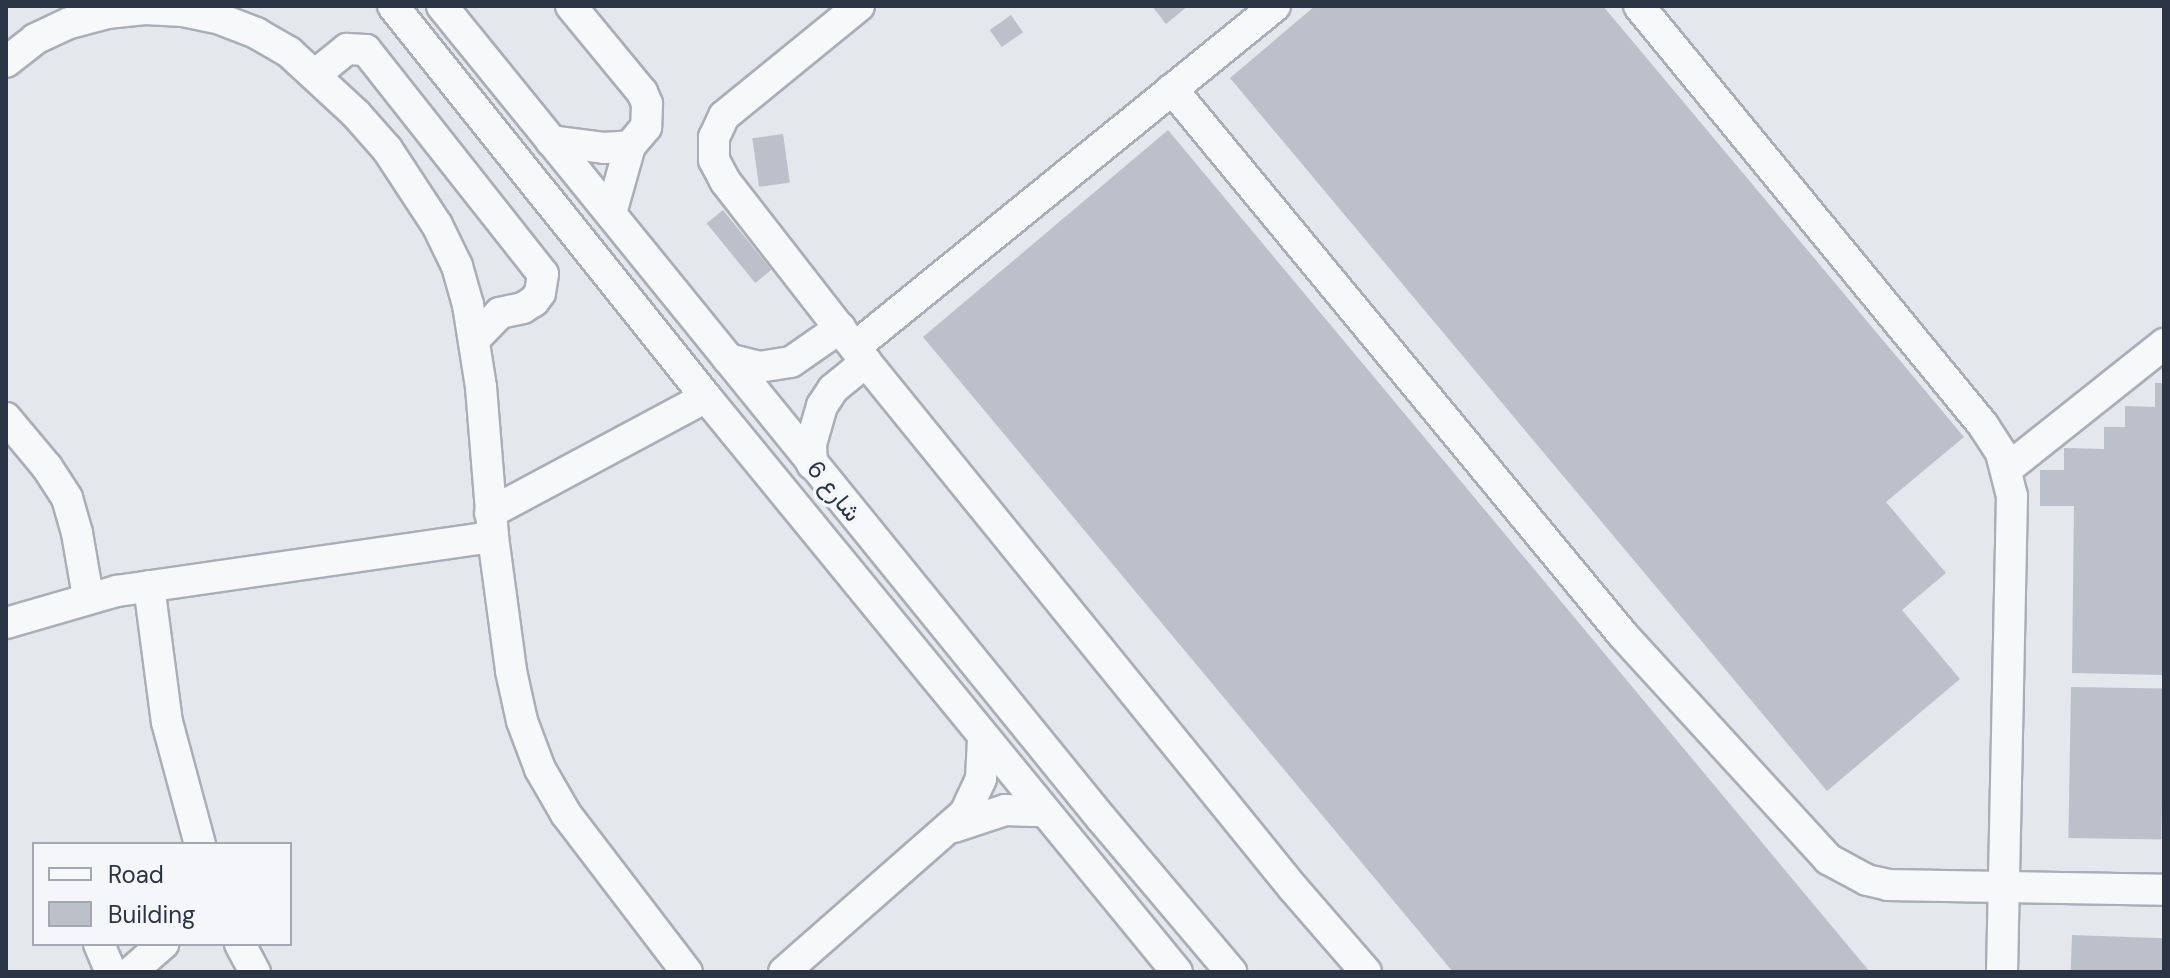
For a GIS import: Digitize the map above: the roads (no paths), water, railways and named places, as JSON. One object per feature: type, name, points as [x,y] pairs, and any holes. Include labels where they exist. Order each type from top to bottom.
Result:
[{"type":"street","name":"شارع 6","points":[[393,6],[983,739],[1177,972]]},
{"type":"street","name":"شارع 6","points":[[442,6],[812,464],[1231,972]]},
{"type":"street","points":[[571,6],[642,92],[647,104],[646,127],[630,146],[611,213]]},
{"type":"street","points":[[859,6],[724,116],[714,137],[714,160],[725,181],[853,345],[1293,888],[1366,972]]},
{"type":"street","points":[[728,359],[759,367],[791,362],[853,345],[1275,6]]},
{"type":"street","points":[[1639,6],[1983,425],[2007,469],[2012,510],[2002,972]]},
{"type":"street","points":[[6,62],[35,39],[70,23],[107,13],[145,9],[183,11],[220,19],[256,33],[316,74],[377,137],[413,186],[451,253],[466,296],[475,339],[492,525],[511,671],[522,721],[540,769],[566,814],[687,972]]},
{"type":"street","points":[[386,74],[420,42]]},
{"type":"street","points":[[316,74],[347,49],[358,47],[366,50],[468,174],[543,274],[540,293],[534,301],[523,308],[500,313],[475,339]]},
{"type":"street","points":[[1172,89],[1623,635],[1811,844],[1828,859],[1867,880],[1888,885],[2164,890]]},
{"type":"street","points":[[468,174],[497,138]]},
{"type":"street","points":[[551,141],[604,148],[630,146]]},
{"type":"street","points":[[466,296],[500,313]]},
{"type":"street","points":[[2007,469],[2164,344]]},
{"type":"street","points":[[812,464],[813,434],[822,406],[853,345]]},
{"type":"street","points":[[6,623],[88,597],[492,525],[706,397]]},
{"type":"street","points":[[6,418],[47,467],[67,498],[77,533],[88,597]]},
{"type":"street","points":[[149,586],[167,722],[199,842]]},
{"type":"street","points":[[784,972],[952,828],[975,796],[981,778],[983,739]]},
{"type":"street","points":[[952,828],[996,811],[1043,811]]},
{"type":"street","points":[[100,946],[111,972]]},
{"type":"street","points":[[131,972],[161,946]]},
{"type":"street","points":[[241,946],[255,972]]}]
